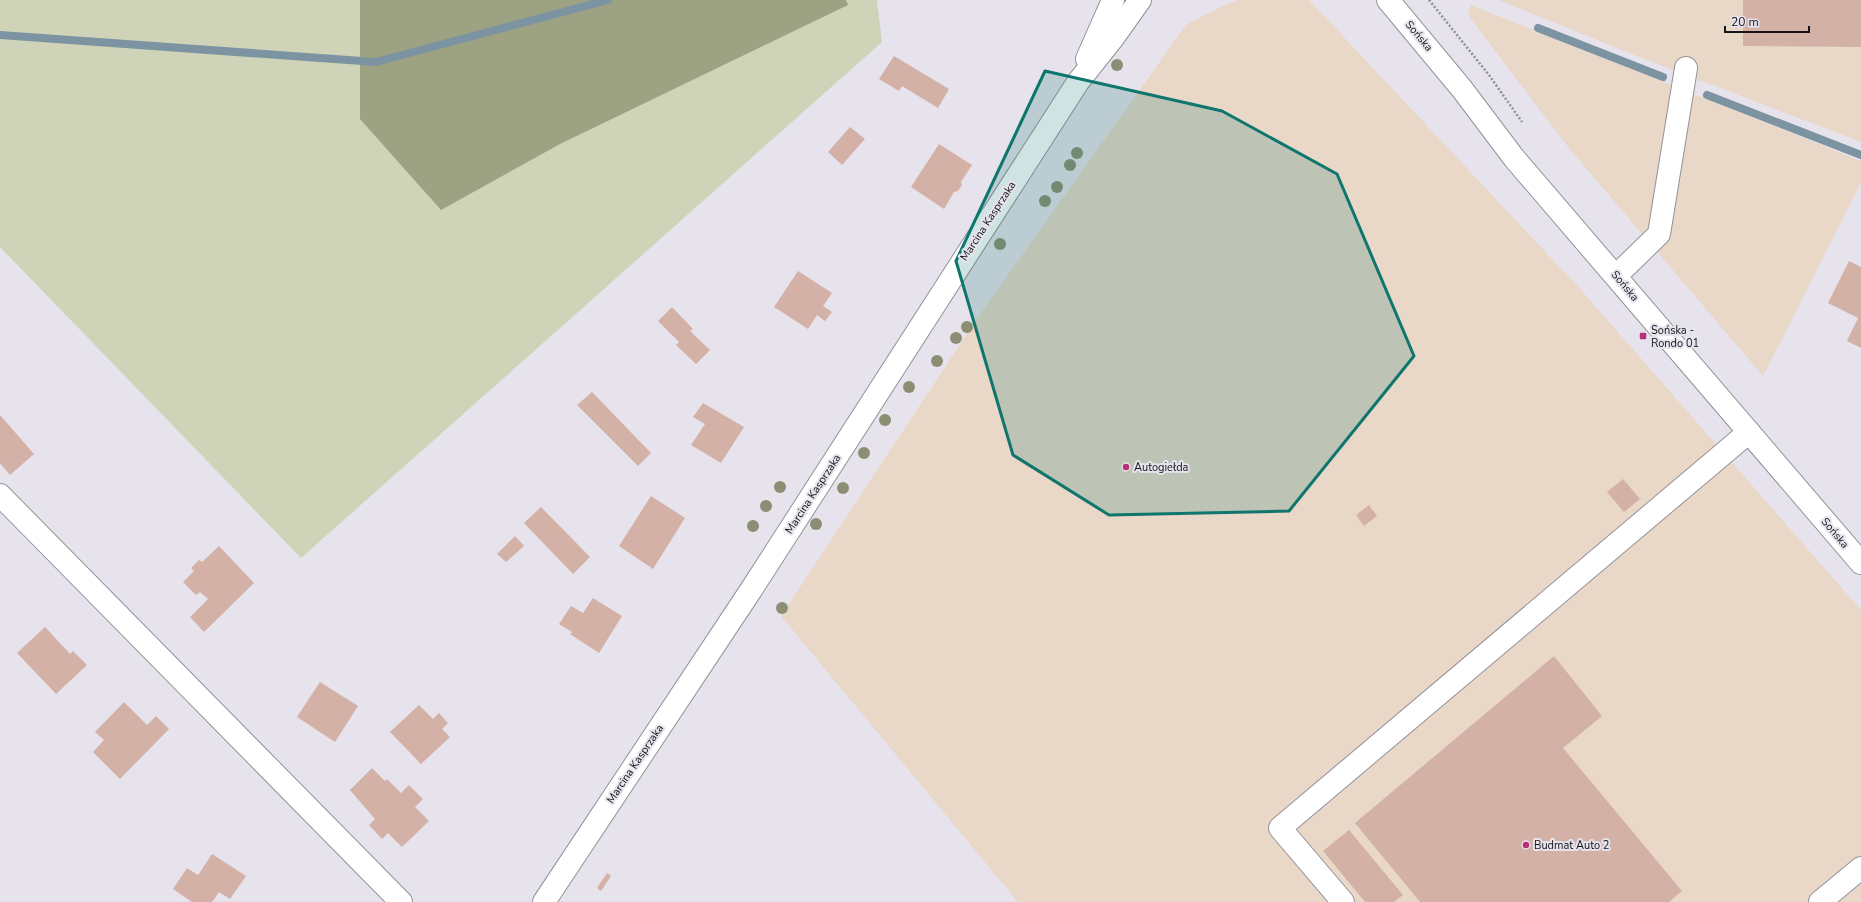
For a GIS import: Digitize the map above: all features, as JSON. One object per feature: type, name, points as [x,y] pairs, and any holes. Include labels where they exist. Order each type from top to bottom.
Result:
[{"type":"street","name":"Marcina Kasprzaka","points":[[1078,82],[1113,0]]},
{"type":"street","name":"Marcina Kasprzaka","points":[[544,902],[751,590],[1078,82],[1113,38],[1140,0]]},
{"type":"street","name":"Sońska","points":[[1389,2],[1462,89],[1514,158],[1861,563]]},
{"type":"street","points":[[1616,276],[1659,234],[1686,68]]},
{"type":"street","points":[[1343,902],[1280,828],[1749,432]]},
{"type":"street","points":[[0,496],[401,902]]},
{"type":"street","points":[[1820,902],[1861,868]]},
{"type":"path","points":[[1429,0],[1446,20]]},
{"type":"highlighted area","points":[[1045,71],[1222,111],[1337,174],[1414,356],[1289,511],[1109,515],[1013,455],[956,261]]},
{"type":"shaded area","points":[[1238,0],[1309,0],[1581,290],[1861,610],[1861,902],[1018,902],[781,616],[978,317],[1186,25],[1224,5]]},
{"type":"shaded area","points":[[1499,0],[1861,0],[1861,142],[1629,53]]},
{"type":"shaded area","points":[[1471,5],[1861,161],[1861,183],[1763,376],[1568,147],[1468,15]]},
{"type":"green space","points":[[0,0],[877,0],[882,42],[301,558],[0,247]]},
{"type":"green space","points":[[360,0],[846,0],[848,5],[560,144],[441,210],[360,119]]},
{"type":"building","points":[[1743,0],[1861,0],[1861,47],[1743,46]]},
{"type":"building","points":[[894,56],[949,89],[938,108],[902,86],[899,91],[879,79]]},
{"type":"building","points":[[850,127],[865,139],[842,165],[828,152]]},
{"type":"building","points":[[939,144],[972,165],[961,182],[962,185],[958,191],[954,192],[944,209],[911,187]]},
{"type":"building","points":[[1849,261],[1861,267],[1861,348],[1847,341],[1858,318],[1828,303]]},
{"type":"building","points":[[798,271],[832,293],[823,306],[832,312],[825,321],[817,315],[808,329],[774,307]]},
{"type":"building","points":[[672,307],[693,329],[690,331],[710,350],[696,364],[676,345],[679,342],[658,321]]},
{"type":"building","points":[[592,392],[651,453],[638,466],[577,405]]},
{"type":"building","points":[[703,403],[744,427],[721,463],[691,445],[705,424],[693,417]]},
{"type":"building","points":[[0,415],[34,454],[10,475],[0,463]]},
{"type":"building","points":[[1623,479],[1640,499],[1624,512],[1607,492]]},
{"type":"building","points":[[651,496],[685,518],[653,569],[619,546]]},
{"type":"building","points":[[1369,505],[1377,516],[1364,526],[1356,515]]},
{"type":"building","points":[[541,507],[590,557],[573,574],[524,523]]},
{"type":"building","points":[[515,536],[524,546],[506,562],[497,554]]},
{"type":"building","points":[[219,546],[254,583],[204,632],[190,617],[208,599],[200,592],[196,595],[183,582],[194,571],[191,568],[199,560],[202,562]]},
{"type":"building","points":[[593,598],[622,616],[599,653],[570,634],[572,632],[559,624],[571,606],[583,613]]},
{"type":"building","points":[[45,627],[70,654],[73,651],[87,665],[56,694],[17,653]]},
{"type":"building","points":[[1554,656],[1602,716],[1563,748],[1682,891],[1669,902],[1420,902],[1355,823]]},
{"type":"building","points":[[320,682],[358,706],[335,742],[297,717]]},
{"type":"building","points":[[124,702],[147,725],[156,716],[169,729],[120,779],[93,752],[104,740],[95,732]]},
{"type":"building","points":[[419,705],[433,719],[439,713],[448,723],[442,729],[450,737],[421,764],[390,732]]},
{"type":"building","points":[[372,768],[385,781],[387,779],[401,793],[409,785],[423,799],[415,807],[429,821],[402,847],[388,833],[382,839],[369,825],[375,819],[350,790]]},
{"type":"building","points":[[1349,830],[1403,895],[1394,902],[1365,902],[1323,851]]},
{"type":"building","points":[[212,854],[246,876],[230,899],[219,892],[212,902],[192,902],[173,889],[187,868],[198,875]]},
{"type":"building","points":[[607,873],[611,876],[601,891],[597,888]]},
{"type":"waterway","points":[[0,35],[376,62],[608,0]]},
{"type":"waterway","points":[[1538,28],[1663,77]]},
{"type":"waterway","points":[[1707,95],[1861,155]]},
{"type":"place","name":"Sońska - Rondo 01","points":[[1643,336]]},
{"type":"place","name":"Autogiełda","points":[[1126,467]]},
{"type":"place","name":"Budmat Auto 2","points":[[1526,845]]}]
